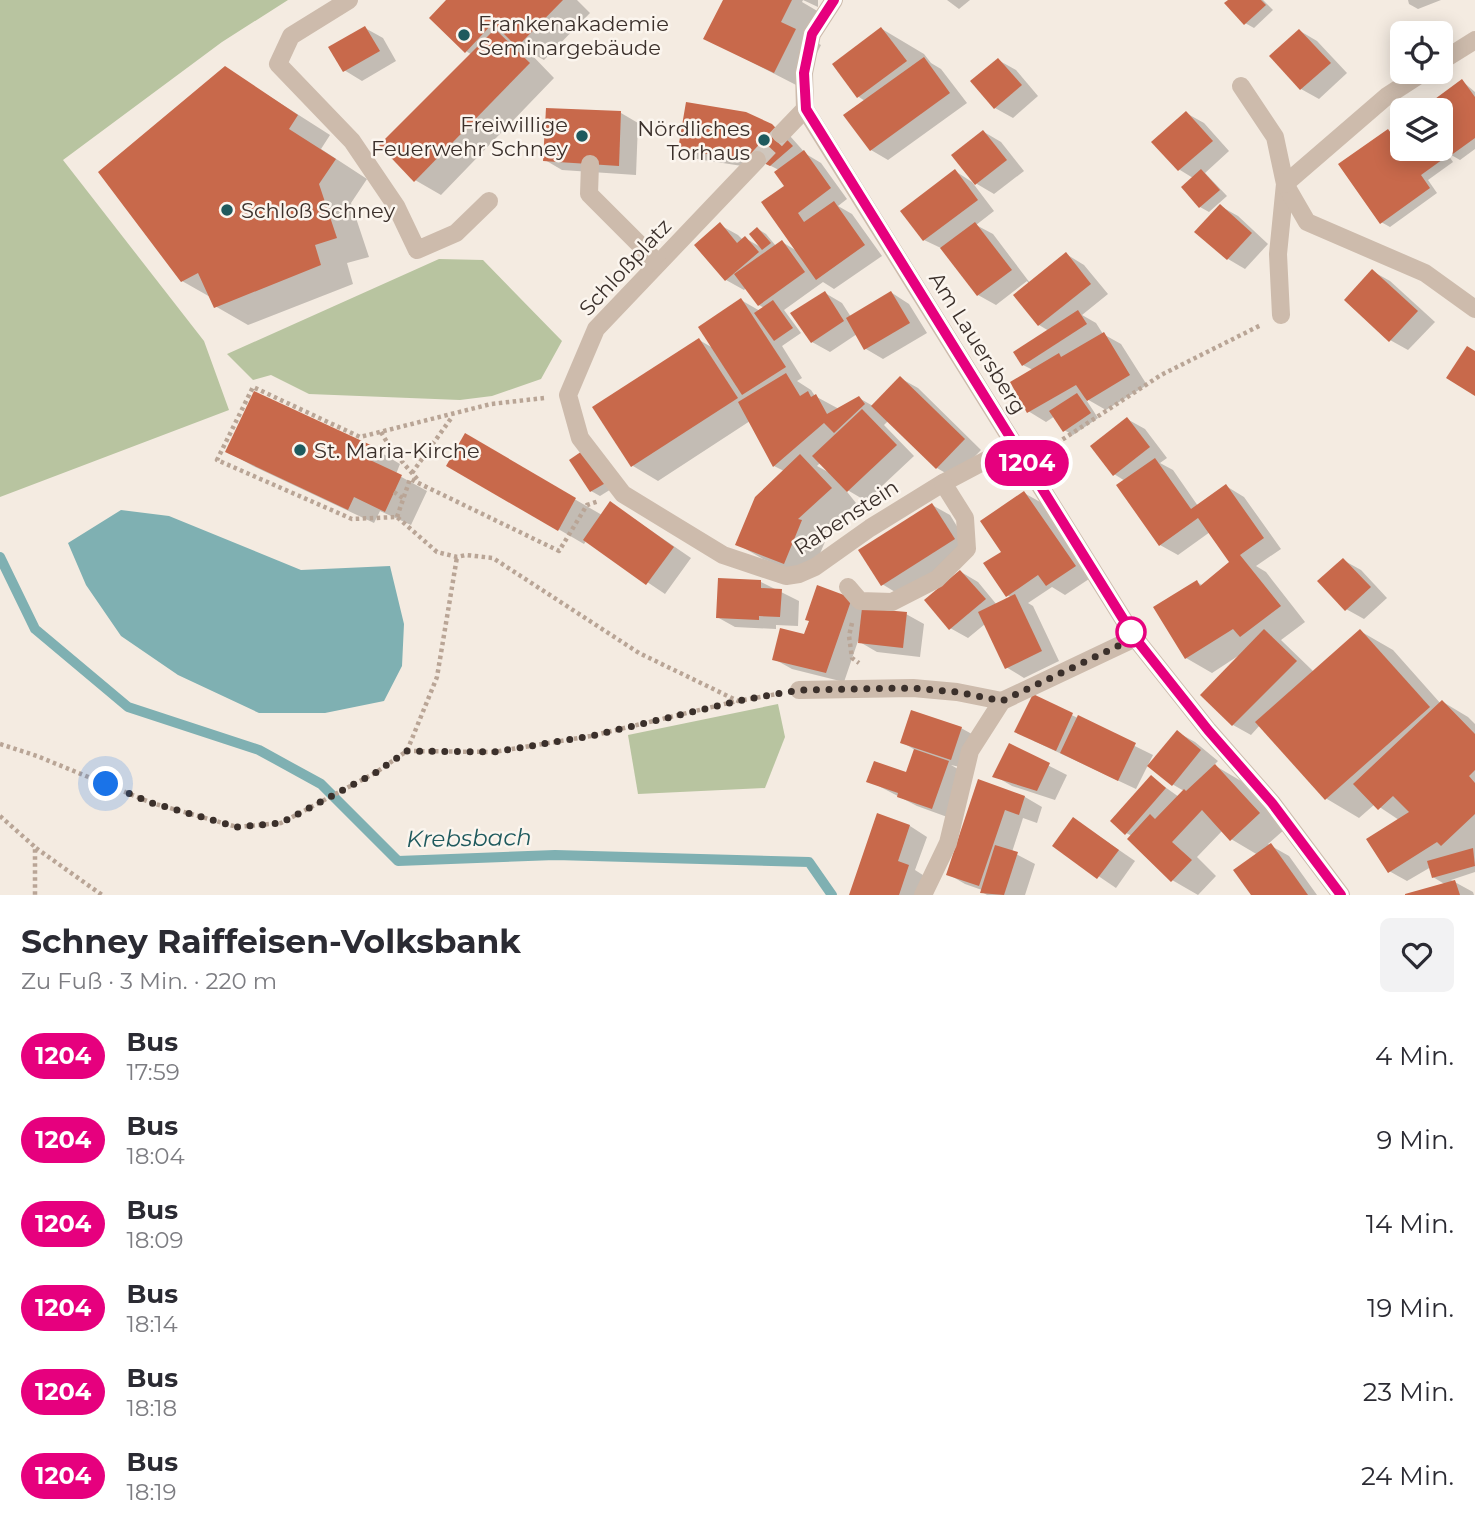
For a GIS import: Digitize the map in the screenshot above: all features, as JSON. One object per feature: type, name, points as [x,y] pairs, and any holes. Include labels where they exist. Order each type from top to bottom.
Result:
[{"type":"street","points":[[349,0],[291,37],[278,64],[352,141],[396,206],[417,250],[456,233],[489,201]]},
{"type":"street","name":"Am Lauersberg","points":[[834,0],[812,34],[804,73],[806,109],[1135,638],[1208,730],[1272,803],[1341,895]]},
{"type":"street","points":[[1453,54],[1475,40]]},
{"type":"street","points":[[1285,184],[1387,96],[1406,84]]},
{"type":"street","points":[[1241,86],[1275,137],[1285,184],[1278,254],[1280,315]]},
{"type":"street","points":[[781,134],[806,109]]},
{"type":"street","name":"Schloßplatz","points":[[568,395],[596,329],[757,160]]},
{"type":"street","points":[[590,164],[589,194],[658,263]]},
{"type":"street","points":[[1285,184],[1307,222],[1425,273],[1475,309]]},
{"type":"street","points":[[568,395],[580,438],[623,494]]},
{"type":"street","name":"Rabenstein","points":[[623,494],[723,555],[786,576],[814,567],[870,528],[943,483],[1016,445]]},
{"type":"street","points":[[848,587],[860,601],[892,602],[937,579],[967,549],[965,519],[943,483]]},
{"type":"street","points":[[923,895],[948,843],[970,751],[1002,701],[1135,638]]},
{"type":"street","points":[[799,690],[913,688],[957,692],[1002,701]]},
{"type":"path","points":[[1052,446],[1161,375],[1236,339]]},
{"type":"path","points":[[568,395],[491,404],[360,437],[253,387],[217,460],[352,519],[397,517],[437,552],[457,557],[466,555],[494,558],[639,653],[738,701]]},
{"type":"path","points":[[412,474],[452,415]]},
{"type":"path","points":[[381,432],[391,449],[420,482]]},
{"type":"path","points":[[397,517],[410,479],[559,551],[587,505],[623,494]]},
{"type":"path","points":[[394,492],[404,499]]},
{"type":"path","points":[[0,744],[37,756],[152,803],[237,827],[281,823],[375,773],[407,751],[437,677],[457,557]]},
{"type":"path","points":[[849,636],[852,658],[863,665]]},
{"type":"path","points":[[407,751],[494,752],[591,736],[738,701],[799,690]]},
{"type":"path","points":[[0,816],[36,847],[102,895]]},
{"type":"path","points":[[36,847],[36,895]]},
{"type":"green space","points":[[0,0],[288,0],[222,42],[63,160],[204,341],[229,410],[0,497]]},
{"type":"green space","points":[[439,259],[483,260],[562,341],[541,379],[492,396],[460,400],[309,394],[271,375],[253,380],[227,354]]},
{"type":"green space","points":[[778,704],[785,737],[765,788],[638,794],[628,735]]},
{"type":"water","points":[[121,510],[169,516],[301,570],[390,566],[404,624],[402,666],[384,701],[325,713],[259,713],[178,675],[121,636],[86,585],[68,543]]},
{"type":"building","name":"Frankenakademie Seminargebäude","points":[[446,0],[563,0],[517,47],[493,23],[465,53],[429,18]]},
{"type":"building","points":[[723,0],[792,0],[781,22],[796,29],[774,73],[703,39]]},
{"type":"building","points":[[1228,0],[1261,0],[1266,5],[1244,25],[1224,3]]},
{"type":"building","points":[[365,26],[380,51],[343,72],[328,47]]},
{"type":"building","points":[[881,27],[907,61],[857,98],[832,64]]},
{"type":"building","points":[[495,29],[530,63],[414,182],[379,145]]},
{"type":"building","points":[[1299,29],[1331,63],[1300,90],[1269,56]]},
{"type":"building","points":[[924,57],[950,93],[870,151],[843,115]]},
{"type":"building","points":[[998,58],[1022,85],[994,109],[970,81]]},
{"type":"building","name":"Schloß Schney","points":[[225,66],[298,115],[289,129],[336,159],[319,184],[337,238],[315,245],[321,265],[214,308],[198,273],[181,282],[98,172]]},
{"type":"building","points":[[1462,79],[1475,97],[1475,138],[1453,154],[1453,98],[1436,98]]},
{"type":"building","points":[[686,102],[746,112],[772,124],[793,146],[770,166],[739,151],[738,159],[678,149]]},
{"type":"building","name":"Freiwillige Feuerwehr Schney","points":[[546,108],[621,111],[619,166],[543,161]]},
{"type":"building","points":[[1186,111],[1213,141],[1178,171],[1151,142]]},
{"type":"building","points":[[1388,129],[1390,161],[1440,161],[1421,175],[1430,188],[1380,224],[1338,164]]},
{"type":"building","points":[[983,130],[1007,160],[975,185],[951,155]]},
{"type":"building","points":[[804,150],[831,188],[798,213],[804,222],[834,201],[865,245],[816,280],[761,202],[784,186],[774,172]]},
{"type":"building","points":[[955,169],[978,200],[923,241],[900,211]]},
{"type":"building","points":[[1201,169],[1220,190],[1199,208],[1181,187]]},
{"type":"building","points":[[1220,204],[1252,233],[1227,260],[1194,232]]},
{"type":"building","points":[[720,222],[737,243],[745,236],[759,252],[725,281],[694,245]]},
{"type":"building","points":[[975,222],[1012,270],[977,296],[940,248]]},
{"type":"building","points":[[757,227],[771,243],[762,250],[749,234]]},
{"type":"building","points":[[782,240],[805,272],[758,306],[734,274]]},
{"type":"building","points":[[1066,252],[1091,284],[1038,326],[1013,295]]},
{"type":"building","points":[[1372,269],[1418,311],[1389,342],[1344,300]]},
{"type":"building","points":[[825,291],[844,321],[811,343],[790,313]]},
{"type":"building","points":[[891,291],[910,323],[864,350],[846,318]]},
{"type":"building","points":[[741,298],[786,367],[742,395],[698,327]]},
{"type":"building","points":[[773,300],[793,328],[774,341],[754,313]]},
{"type":"building","points":[[1078,310],[1087,324],[1022,366],[1013,352]]},
{"type":"building","points":[[1104,332],[1130,375],[1087,401],[1076,385],[1027,413],[1010,382],[1059,353],[1061,357]]},
{"type":"building","points":[[699,338],[738,398],[631,467],[592,407]]},
{"type":"building","points":[[1467,346],[1475,351],[1475,396],[1446,378]]},
{"type":"building","points":[[786,373],[800,396],[808,391],[811,397],[816,394],[827,414],[859,396],[865,404],[834,433],[824,423],[773,467],[738,402]]},
{"type":"building","points":[[900,376],[965,439],[936,469],[871,406]]},
{"type":"building","name":"St. Maria-Kirche","points":[[254,391],[375,447],[370,460],[402,475],[385,512],[354,497],[348,510],[225,452]]},
{"type":"building","points":[[1077,393],[1091,413],[1063,432],[1049,411]]},
{"type":"building","points":[[862,409],[897,445],[847,492],[812,456]]},
{"type":"building","points":[[1127,417],[1150,447],[1113,476],[1090,446]]},
{"type":"building","points":[[465,433],[576,498],[558,531],[446,466]]},
{"type":"building","points":[[588,447],[609,481],[590,492],[569,460]]},
{"type":"building","points":[[800,454],[832,488],[798,519],[802,520],[784,564],[735,545],[755,497]]},
{"type":"building","points":[[1155,458],[1191,509],[1226,484],[1264,538],[1240,555],[1281,606],[1240,637],[1233,629],[1185,659],[1153,607],[1197,580],[1200,586],[1229,562],[1198,518],[1159,546],[1116,485]]},
{"type":"building","points":[[1024,491],[1076,566],[1046,586],[1038,575],[1006,597],[983,563],[1001,552],[980,521]]},
{"type":"building","points":[[610,501],[674,547],[646,585],[583,540]]},
{"type":"building","points":[[932,503],[955,539],[881,586],[858,550]]},
{"type":"building","points":[[1343,558],[1371,587],[1345,611],[1317,581]]},
{"type":"building","points":[[960,570],[986,599],[949,630],[924,600]]},
{"type":"building","points":[[718,578],[761,580],[761,588],[782,589],[780,617],[759,616],[759,620],[716,618]]},
{"type":"building","points":[[817,585],[852,598],[826,673],[772,660],[780,628],[804,634],[809,621],[805,620]]},
{"type":"building","points":[[1015,594],[1042,651],[1005,669],[978,612]]},
{"type":"building","points":[[862,608],[907,612],[903,648],[858,643]]},
{"type":"building","points":[[1264,629],[1297,661],[1232,726],[1200,695]]},
{"type":"building","points":[[1360,629],[1430,707],[1325,800],[1255,722]]},
{"type":"building","points":[[1033,694],[1073,713],[1056,751],[1014,732]]},
{"type":"building","points":[[1442,700],[1475,734],[1475,770],[1469,776],[1475,783],[1475,814],[1441,846],[1437,842],[1388,873],[1366,839],[1409,812],[1393,796],[1378,810],[1353,784]]},
{"type":"building","points":[[911,710],[962,727],[951,760],[900,743]]},
{"type":"building","points":[[1078,715],[1136,743],[1118,781],[1060,753]]},
{"type":"building","points":[[1177,730],[1201,750],[1172,786],[1147,766]]},
{"type":"building","points":[[1009,743],[1050,763],[1037,791],[992,777]]},
{"type":"building","points":[[914,749],[949,761],[932,809],[897,797],[898,793],[866,782],[874,761],[906,772]]},
{"type":"building","points":[[1215,764],[1260,813],[1230,841],[1202,810],[1172,842],[1192,860],[1171,882],[1127,839],[1150,814],[1155,819],[1184,789],[1186,791]]},
{"type":"building","points":[[1151,775],[1166,788],[1125,835],[1110,821]]},
{"type":"building","points":[[978,779],[1025,796],[1019,815],[1005,810],[979,886],[946,875]]},
{"type":"building","points":[[877,813],[910,825],[898,861],[909,865],[899,895],[849,895]]},
{"type":"building","points":[[1073,817],[1119,850],[1097,879],[1052,846]]},
{"type":"building","points":[[1271,843],[1308,895],[1251,895],[1233,870]]},
{"type":"building","points":[[995,845],[1018,852],[1004,895],[980,893]]},
{"type":"building","points":[[1473,848],[1475,866],[1432,878],[1427,861]]},
{"type":"building","points":[[1455,880],[1460,895],[1405,895],[1405,894]]},
{"type":"waterway","name":"Krebsbach","points":[[0,557],[35,629],[128,707],[259,750],[321,784],[398,861],[555,855],[809,862],[832,895]]},
{"type":"tunnel","points":[[757,160],[781,134]]},
{"type":"bus line","name":"1204","points":[[834,0],[812,34],[804,73],[806,109],[1135,638],[1208,730],[1272,803],[1341,895]]},
{"type":"place","name":"Frankenakademie Seminargebäude","points":[[464,35]]},
{"type":"place","name":"Freiwillige Feuerwehr Schney","points":[[582,136]]},
{"type":"place","name":"Nördliches Torhaus","points":[[764,140]]},
{"type":"place","name":"Schloß Schney","points":[[227,210]]},
{"type":"place","name":"St. Maria-Kirche","points":[[300,450]]},
{"type":"route","points":[[106,784],[152,803],[237,827],[281,823],[375,773],[407,751],[494,752],[591,736],[738,701],[799,690],[913,688],[957,692],[1002,701],[1135,638],[1131,632]]}]
